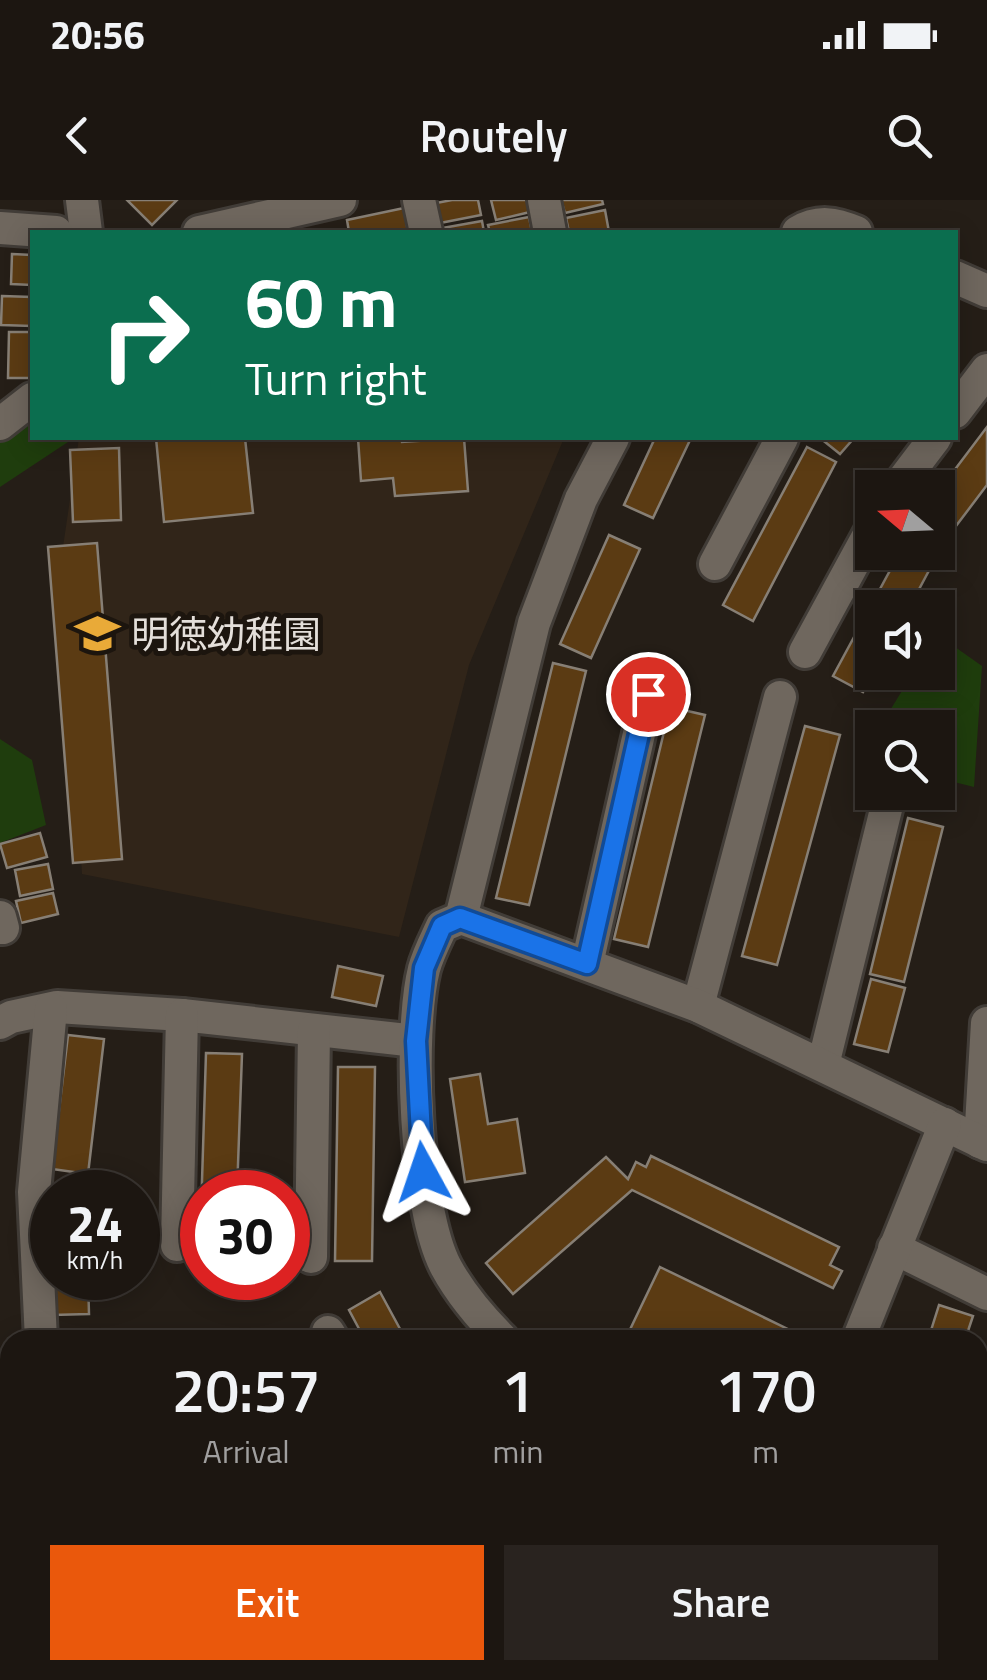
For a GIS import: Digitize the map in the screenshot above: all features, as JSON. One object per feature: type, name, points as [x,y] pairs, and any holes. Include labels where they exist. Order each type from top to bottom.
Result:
[{"type":"street","points":[[82,200],[86,230]]},
{"type":"street","points":[[208,230],[337,200]]},
{"type":"street","points":[[419,200],[426,230]]},
{"type":"street","points":[[544,200],[550,230]]},
{"type":"street","points":[[801,230],[826,223],[849,230]]},
{"type":"street","points":[[0,228],[30,230]]},
{"type":"street","points":[[958,278],[987,292]]},
{"type":"street","points":[[958,408],[987,370]]},
{"type":"street","points":[[0,424],[30,402]]},
{"type":"street","points":[[460,918],[534,623],[581,499],[611,440]]},
{"type":"street","points":[[716,564],[781,440]]},
{"type":"street","points":[[910,470],[933,440]]},
{"type":"street","points":[[805,652],[855,561]]},
{"type":"street","points":[[587,964],[648,694]]},
{"type":"street","points":[[698,1006],[780,697]]},
{"type":"street","points":[[823,1065],[886,810]]},
{"type":"street","points":[[0,918],[0,928]]},
{"type":"street","points":[[494,1330],[446,1267],[430,1225],[420,1145],[416,1041],[424,968],[442,926],[460,918],[698,1006],[984,1144],[987,1023]]},
{"type":"street","points":[[0,1023],[51,1008],[182,1015],[416,1041]]},
{"type":"street","points":[[41,1330],[34,1192],[51,1008]]},
{"type":"street","points":[[177,1245],[182,1015]]},
{"type":"street","points":[[311,1257],[314,1030]]},
{"type":"street","points":[[862,1330],[945,1124]]},
{"type":"street","points":[[894,1248],[987,1294]]},
{"type":"shaded area","points":[[79,440],[563,440],[469,665],[399,937],[82,874],[63,547]]},
{"type":"green space","points":[[30,410],[30,440],[71,440],[0,487],[0,433]]},
{"type":"green space","points":[[955,647],[982,666],[974,787],[955,782],[955,710],[890,710],[903,690],[955,690]]},
{"type":"green space","points":[[0,739],[32,760],[46,825],[0,843]]},
{"type":"building","points":[[127,200],[177,200],[152,225]]},
{"type":"building","points":[[478,200],[481,215],[435,224],[431,204]]},
{"type":"building","points":[[491,200],[527,200],[530,212],[496,220]]},
{"type":"building","points":[[561,200],[602,200],[603,204],[565,213]]},
{"type":"building","points":[[404,208],[408,230],[349,230],[347,220]]},
{"type":"building","points":[[605,210],[609,230],[569,230],[566,218]]},
{"type":"building","points":[[529,217],[532,230],[489,230],[488,225]]},
{"type":"building","points":[[482,221],[484,230],[437,230]]},
{"type":"building","points":[[12,254],[30,255],[30,285],[11,284]]},
{"type":"building","points":[[2,296],[30,297],[30,326],[1,325]]},
{"type":"building","points":[[9,332],[30,332],[30,378],[8,378]]},
{"type":"building","points":[[987,427],[987,485],[956,526],[955,525],[955,470]]},
{"type":"building","points":[[156,440],[245,440],[253,513],[164,522]]},
{"type":"building","points":[[358,440],[464,440],[468,491],[395,496],[393,478],[361,481]]},
{"type":"building","points":[[654,440],[690,440],[653,518],[624,505]]},
{"type":"building","points":[[822,440],[852,440],[840,454]]},
{"type":"building","points":[[807,447],[836,462],[753,621],[723,605]]},
{"type":"building","points":[[119,448],[121,520],[73,522],[70,450]]},
{"type":"building","points":[[609,535],[640,549],[591,658],[560,644]]},
{"type":"building","points":[[97,543],[122,859],[73,863],[48,547]]},
{"type":"building","points":[[890,570],[929,570],[919,590],[879,590]]},
{"type":"building","points":[[855,635],[855,688],[833,676]]},
{"type":"building","points":[[553,663],[586,671],[529,905],[496,898]]},
{"type":"building","points":[[670,707],[705,715],[648,947],[614,939]]},
{"type":"building","points":[[805,726],[840,735],[777,965],[742,956]]},
{"type":"building","points":[[908,818],[943,827],[904,982],[870,974]]},
{"type":"building","points":[[40,833],[47,857],[7,868],[0,844]]},
{"type":"building","points":[[48,864],[53,889],[20,896],[15,870]]},
{"type":"building","points":[[53,893],[58,914],[21,923],[16,901]]},
{"type":"building","points":[[338,966],[383,976],[376,1006],[332,997]]},
{"type":"building","points":[[871,979],[905,988],[888,1052],[854,1044]]},
{"type":"building","points":[[68,1035],[104,1039],[88,1170],[52,1169]]},
{"type":"building","points":[[206,1053],[242,1054],[238,1170],[202,1170]]},
{"type":"building","points":[[338,1067],[375,1067],[372,1261],[335,1261]]},
{"type":"building","points":[[480,1074],[488,1124],[517,1119],[525,1173],[465,1182],[450,1079]]},
{"type":"building","points":[[651,1156],[839,1247],[830,1265],[842,1271],[833,1288],[632,1190],[513,1294],[486,1263],[606,1157],[628,1179],[636,1162],[646,1167]]},
{"type":"building","points":[[660,1267],[790,1330],[630,1330]]},
{"type":"building","points":[[380,1292],[401,1330],[360,1330],[349,1310]]},
{"type":"building","points":[[52,1300],[89,1300],[89,1314],[52,1315]]},
{"type":"building","points":[[939,1305],[973,1316],[968,1330],[931,1330]]},
{"type":"place","name":"明徳幼稚園","points":[[98,634]]},
{"type":"route","points":[[423,1172],[416,1041],[424,968],[442,926],[460,918],[587,964],[648,694]]}]
